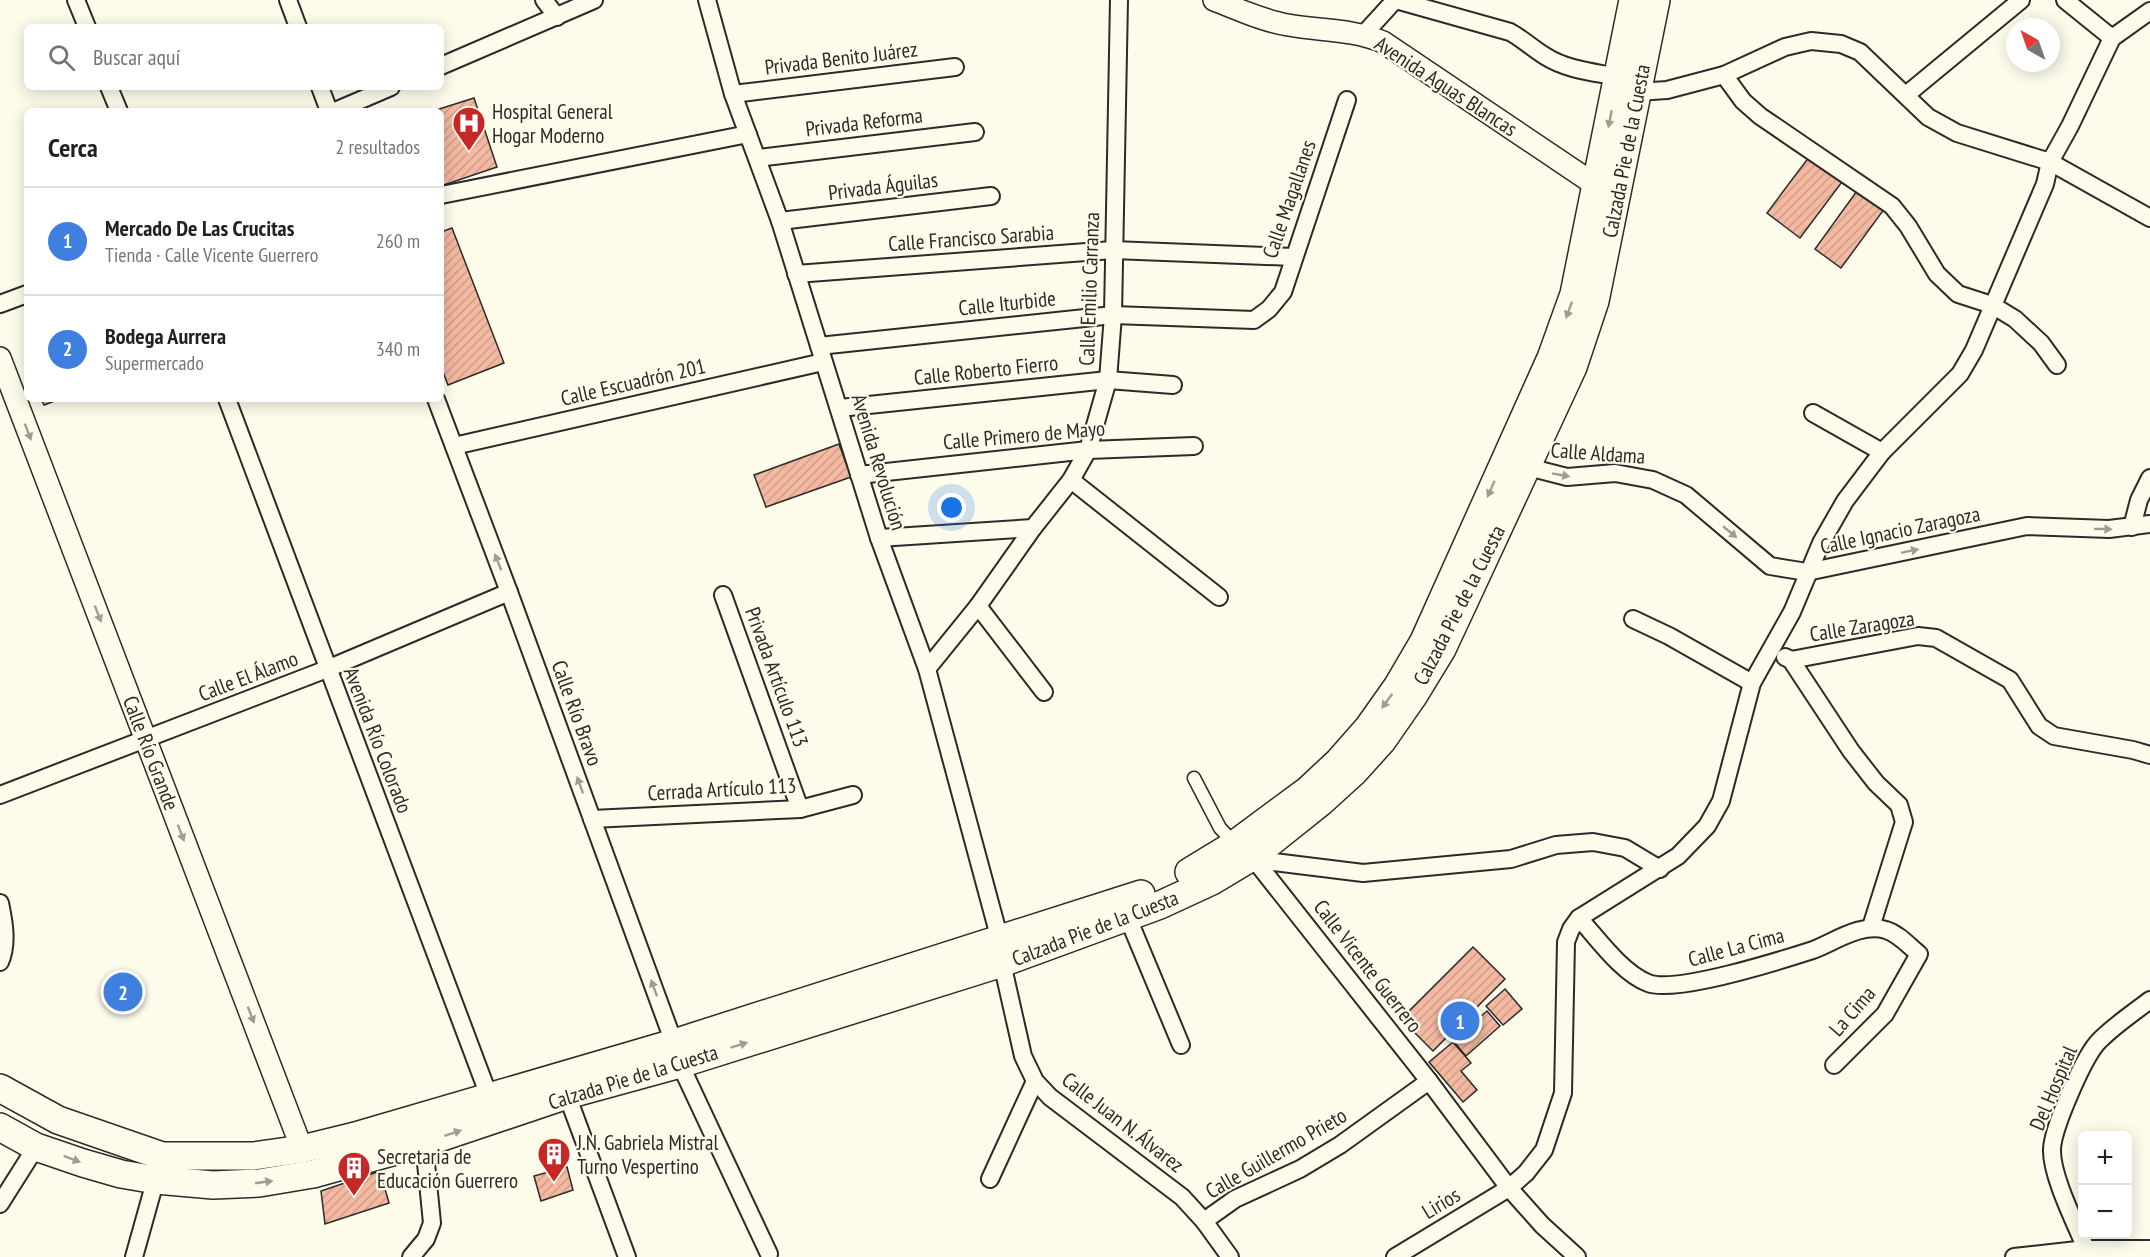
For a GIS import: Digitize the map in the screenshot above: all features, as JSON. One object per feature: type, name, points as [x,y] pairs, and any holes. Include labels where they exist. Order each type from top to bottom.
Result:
[{"type":"main road","name":"Calzada Pie de la Cuesta","points":[[1516,463],[1573,367],[1595,301],[1627,84],[1633,0]]},
{"type":"main road","name":"Calzada Pie de la Cuesta","points":[[0,1088],[58,1120],[159,1168],[213,1185],[259,1183],[313,1174],[424,1143],[567,1095],[677,1053],[1001,952],[1128,918],[1212,880],[1248,855],[1368,728],[1403,678],[1424,641],[1453,601],[1516,463],[1574,294],[1597,186],[1627,84],[1656,0]]},
{"type":"main road","name":"Calzada Pie de la Cuesta","points":[[1001,952],[1153,890],[1204,865],[1248,855]]},
{"type":"main road","name":"Calzada Pie de la Cuesta","points":[[0,1127],[36,1147],[121,1174],[302,1149],[359,1135],[489,1096],[677,1053]]},
{"type":"street","points":[[76,0],[86,24]]},
{"type":"street","points":[[288,0],[297,24]]},
{"type":"street","points":[[544,0],[557,17]]},
{"type":"street","points":[[444,65],[594,0]]},
{"type":"street","name":"Avenida Revolución","points":[[707,0],[733,94],[780,221],[879,538],[927,669],[1001,952]]},
{"type":"street","name":"Calle Emilio Carranza","points":[[927,669],[978,606],[1033,528],[1071,480],[1088,450],[1108,380],[1113,315],[1119,0]]},
{"type":"street","name":"Avenida Aguas Blancas","points":[[1214,0],[1266,20],[1288,25],[1364,34],[1383,42],[1597,186]]},
{"type":"street","points":[[1364,34],[1396,0],[1510,32],[1545,56],[1565,66],[1627,84],[1667,90],[1724,75],[1785,47],[1811,41],[1841,44],[1860,52],[1928,117],[1957,133],[2050,162],[2150,218]]},
{"type":"street","points":[[1905,94],[2021,0]]},
{"type":"street","points":[[2065,0],[2112,38]]},
{"type":"street","points":[[1579,918],[1660,869],[1677,856],[1707,826],[1722,801],[1752,682],[1792,612],[1821,543],[1845,501],[1882,452],[1960,374],[1974,350],[2045,184],[2050,162],[2112,38],[2150,11]]},
{"type":"street","name":"Privada Benito Juárez","points":[[733,94],[955,67]]},
{"type":"street","points":[[1724,75],[1743,101],[1760,116],[1892,206],[1908,226],[1937,274],[1958,294],[1992,305],[2015,319],[2041,343],[2057,365]]},
{"type":"street","points":[[110,90],[117,108]]},
{"type":"street","points":[[321,90],[328,108]]},
{"type":"street","points":[[342,108],[384,90]]},
{"type":"street","name":"Calle Magallanes","points":[[1269,309],[1283,292],[1347,100]]},
{"type":"street","name":"Privada Reforma","points":[[758,158],[975,132]]},
{"type":"street","points":[[444,194],[748,134]]},
{"type":"street","name":"Privada Águilas","points":[[780,221],[991,196]]},
{"type":"street","name":"Calle Francisco Sarabia","points":[[796,274],[1113,250],[1293,257]]},
{"type":"street","points":[[0,304],[24,295]]},
{"type":"street","name":"Calle Iturbide","points":[[821,354],[1113,315],[1254,320],[1269,309]]},
{"type":"street","name":"Calle Escuadrón 201","points":[[454,446],[821,354]]},
{"type":"street","name":"Calle Río Grande","points":[[0,358],[302,1149]]},
{"type":"street","name":"Calle Roberto Fierro","points":[[840,408],[1108,380],[1173,385]]},
{"type":"street","name":"Avenida Río Colorado","points":[[228,402],[489,1096]]},
{"type":"street","name":"Calle Río Bravo","points":[[437,402],[677,1053],[769,1254]]},
{"type":"street","points":[[1813,413],[1882,452]]},
{"type":"street","name":"Calle Primero de Mayo","points":[[859,475],[1088,450],[1194,446]]},
{"type":"street","name":"Calle Aldama","points":[[1516,463],[1567,477],[1616,473],[1653,480],[1686,495]]},
{"type":"street","points":[[2132,527],[2139,500],[2150,478]]},
{"type":"street","points":[[1071,480],[1220,597]]},
{"type":"street","name":"Calle Ignacio Zaragoza","points":[[1686,495],[1770,566],[1807,572],[2027,526],[2109,530],[2150,524]]},
{"type":"street","points":[[879,538],[1033,528]]},
{"type":"street","name":"Calle El Álamo","points":[[0,795],[327,669],[509,592]]},
{"type":"street","name":"Privada Artículo 113","points":[[723,595],[800,809]]},
{"type":"street","points":[[978,606],[1044,692]]},
{"type":"street","points":[[1633,619],[1669,636],[1752,682]]},
{"type":"street","name":"Calle Zaragoza","points":[[1791,660],[1918,636],[1936,638],[2010,680],[2039,726],[2054,736],[2150,755]]},
{"type":"street","points":[[1771,649],[1791,660],[1851,751],[1876,783],[1899,805],[1904,822],[1871,927]]},
{"type":"street","points":[[1194,778],[1220,828],[1248,855],[1274,862],[1363,873],[1511,859],[1556,845],[1593,842],[1625,848],[1660,869]]},
{"type":"street","name":"Cerrada Artículo 113","points":[[592,819],[800,809],[853,795]]},
{"type":"street","name":"Calle Vicente Guerrero","points":[[1248,855],[1429,1081],[1509,1188],[1542,1225],[1577,1257]]},
{"type":"street","points":[[0,903],[5,928],[0,962]]},
{"type":"street","points":[[1128,918],[1181,1045]]},
{"type":"street","name":"Calle La Cima","points":[[1579,918],[1625,969],[1650,984],[1695,983],[1814,949],[1871,927]]},
{"type":"street","name":"Lirios","points":[[1395,1257],[1509,1188],[1526,1173],[1544,1150],[1563,1093],[1566,942],[1579,918]]},
{"type":"street","name":"La Cima","points":[[1834,1065],[1885,1014],[1919,954],[1892,933],[1871,927]]},
{"type":"street","name":"Calle Juan N. Álvarez","points":[[1001,952],[1023,1056],[1035,1081],[1050,1096],[1182,1197],[1204,1221],[1230,1257]]},
{"type":"street","name":"Del Hospital","points":[[2086,1250],[2057,1174],[2052,1150],[2056,1129],[2085,1062],[2098,1041],[2150,1000]]},
{"type":"street","points":[[990,1179],[1035,1081]]},
{"type":"street","name":"Calle Guillermo Prieto","points":[[1204,1221],[1235,1199],[1300,1169],[1340,1145],[1429,1081]]},
{"type":"street","points":[[567,1095],[627,1257]]},
{"type":"street","points":[[411,1257],[426,1239],[432,1223],[424,1143]]},
{"type":"street","points":[[0,1204],[36,1147]]},
{"type":"street","points":[[134,1257],[159,1168]]},
{"type":"street","points":[[2014,1257],[2086,1250],[2150,1249]]},
{"type":"building","points":[[474,98],[497,167],[444,185],[442,108]]},
{"type":"building","points":[[1812,153],[1845,178],[1800,238],[1767,213]]},
{"type":"building","points":[[1859,188],[1885,208],[1841,268],[1815,249]]},
{"type":"building","points":[[452,228],[504,363],[448,385],[444,375],[444,231]]},
{"type":"building","points":[[839,444],[851,477],[766,507],[754,475]]},
{"type":"building","points":[[1473,947],[1505,979],[1433,1051],[1401,1019]]},
{"type":"building","points":[[1505,989],[1522,1009],[1503,1025],[1486,1006]]},
{"type":"building","points":[[1487,1011],[1500,1026],[1466,1056],[1453,1041]]},
{"type":"building","points":[[1453,1042],[1471,1063],[1461,1071],[1477,1090],[1463,1102],[1429,1062]]},
{"type":"building","name":"J.N. Gabriela Mistral Turno Vespertino","points":[[567,1167],[573,1190],[541,1201],[534,1176]]},
{"type":"building","name":"Secretaria de Educación Guerrero","points":[[380,1171],[389,1203],[325,1224],[321,1191]]},
{"type":"place","name":"Hospital General Hogar Moderno","points":[[469,152]]},
{"type":"place","name":"Bodega Aurrera","points":[[123,992]]},
{"type":"place","name":"Mercado De Las Crucitas","points":[[1460,1021]]},
{"type":"place","name":"J.N. Gabriela Mistral Turno Vespertino","points":[[554,1183]]},
{"type":"place","name":"Secretaria de Educación Guerrero","points":[[354,1197]]}]
